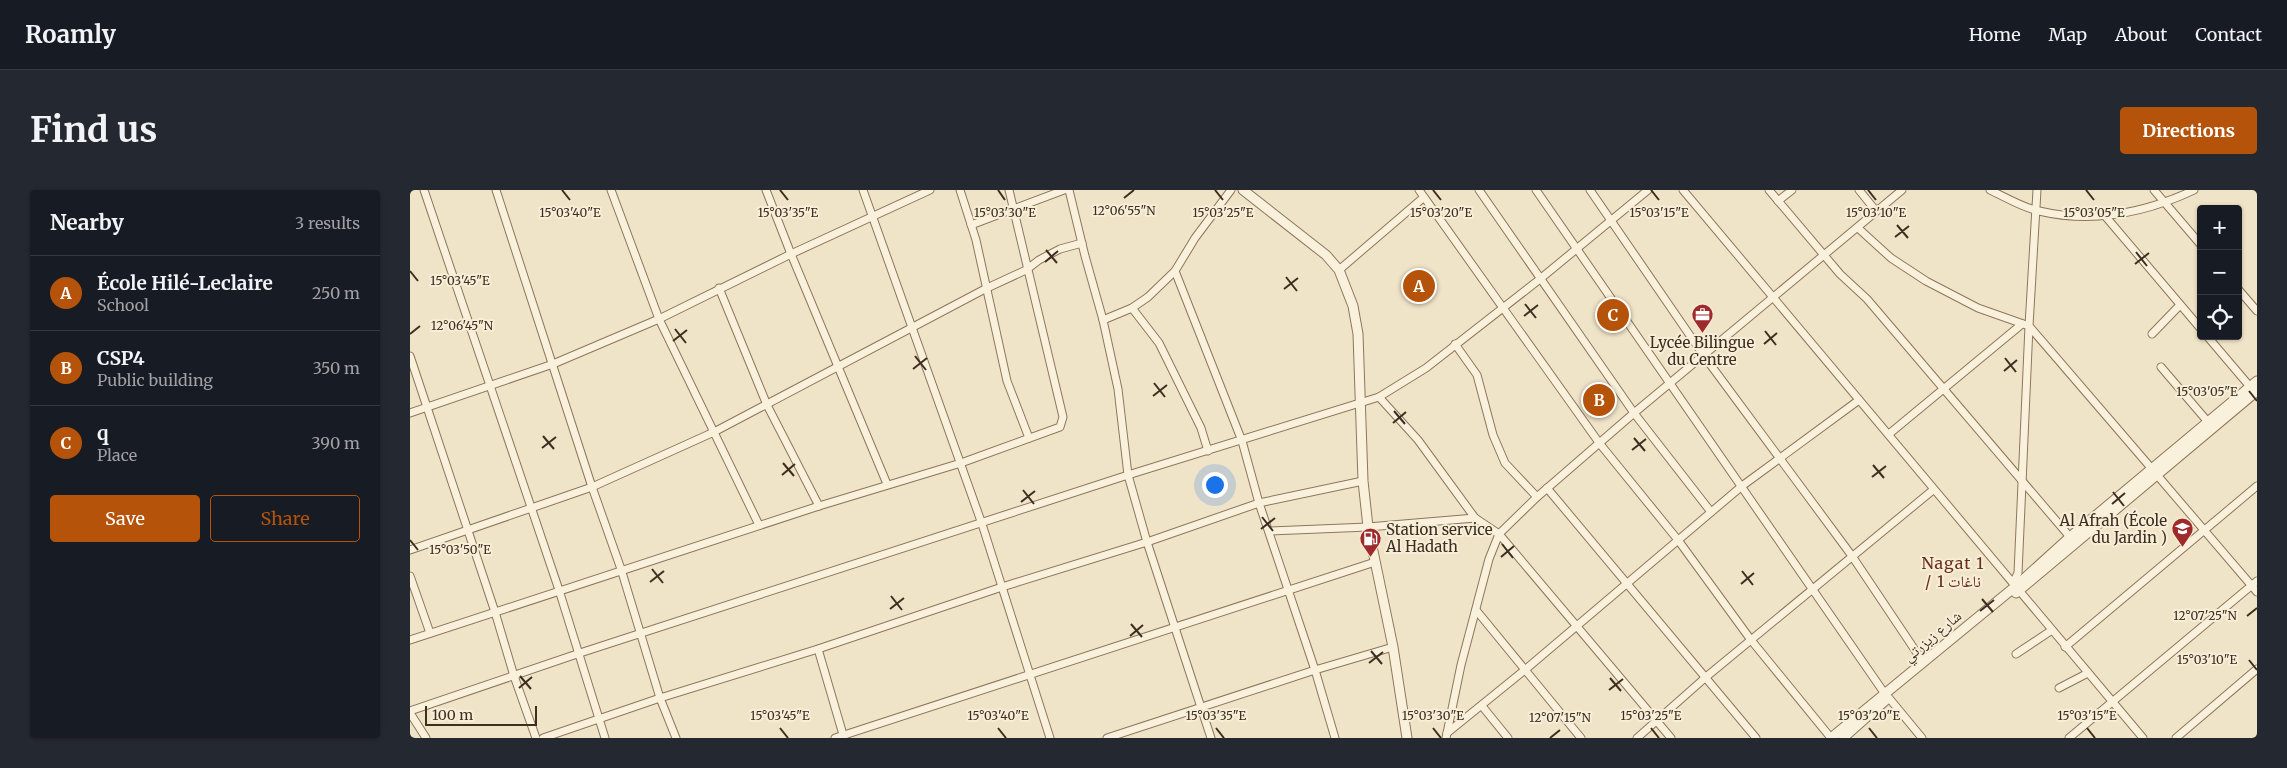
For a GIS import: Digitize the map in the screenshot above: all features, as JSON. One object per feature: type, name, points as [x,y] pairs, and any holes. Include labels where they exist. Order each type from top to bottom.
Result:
[{"type":"street","points":[[424,190],[530,507],[560,590],[605,738]]},
{"type":"street","points":[[496,190],[554,364],[592,487],[621,570],[660,698],[676,738]]},
{"type":"street","points":[[611,190],[659,319],[759,525]]},
{"type":"street","points":[[766,190],[790,254],[887,484]]},
{"type":"street","points":[[862,190],[982,524],[1050,738]]},
{"type":"street","points":[[410,413],[554,364],[659,319],[790,254],[930,190]]},
{"type":"street","points":[[960,190],[971,225],[1007,381],[1028,438]]},
{"type":"street","points":[[410,640],[759,525],[887,484],[961,463],[1060,427],[1064,417],[1026,270],[1009,190]]},
{"type":"street","points":[[971,225],[1064,190]]},
{"type":"street","points":[[1069,190],[1104,320],[1118,389],[1128,475],[1147,542],[1211,738]]},
{"type":"street","points":[[1104,320],[1132,308],[1148,297],[1175,271],[1195,238],[1231,190]]},
{"type":"street","points":[[1243,190],[1326,255],[1339,270],[1346,284],[1357,323],[1363,481],[1368,527],[1392,647],[1407,738]]},
{"type":"street","points":[[1419,190],[1600,444],[1678,540],[1751,640],[1831,738]]},
{"type":"street","points":[[1479,190],[1634,413],[1711,512]]},
{"type":"street","points":[[1536,190],[1887,696],[1922,738]]},
{"type":"street","points":[[1590,190],[1704,356],[1852,556],[1923,662]]},
{"type":"street","points":[[426,738],[410,712],[580,653],[1128,475],[1379,397],[1426,368],[1540,279],[1648,190]]},
{"type":"street","points":[[1683,190],[2143,738]]},
{"type":"street","points":[[1769,190],[1840,274],[1867,299],[2070,537]]},
{"type":"street","points":[[1778,201],[1792,190]]},
{"type":"street","points":[[1859,190],[1876,211]]},
{"type":"street","points":[[1447,735],[1461,665],[1489,558],[1499,534],[1536,497],[1634,413],[1902,190]]},
{"type":"street","points":[[1990,190],[2037,211],[2069,216],[2106,217],[2166,204],[2194,190]]},
{"type":"street","points":[[2016,586],[2022,481],[2025,325],[2038,190]]},
{"type":"street","points":[[2154,190],[2197,240]]},
{"type":"street","points":[[1339,270],[1423,198]]},
{"type":"street","points":[[2106,217],[2197,324]]},
{"type":"street","points":[[1858,228],[1890,258],[1926,281],[1978,308],[2025,325],[2155,472],[2203,531],[2254,584],[2257,592]]},
{"type":"street","points":[[410,550],[592,487],[714,432],[912,327],[1026,270],[1039,260],[1060,249],[1082,243]]},
{"type":"street","points":[[1175,271],[1242,441],[1259,503],[1270,531],[1315,670],[1335,738]]},
{"type":"street","points":[[719,288],[767,405],[819,506]]},
{"type":"street","points":[[2242,294],[2257,311]]},
{"type":"street","points":[[2152,334],[2180,305]]},
{"type":"street","points":[[1132,308],[1159,343],[1201,428],[1208,451]]},
{"type":"street","points":[[1889,434],[2025,325]]},
{"type":"street","points":[[2210,340],[2255,392]]},
{"type":"street","points":[[1456,344],[1478,375],[1493,435],[1505,463],[1536,497]]},
{"type":"street","points":[[410,356],[536,738]]},
{"type":"street","points":[[2161,367],[2208,422]]},
{"type":"street","name":"شارع زيزرتي","points":[[1843,738],[1923,662],[2255,392],[2257,381]]},
{"type":"street","name":"شارع زيزرتي","points":[[1831,738],[1887,696],[2016,586],[2070,537],[2155,472],[2208,422],[2255,392]]},
{"type":"street","points":[[1379,397],[1418,440],[1475,518],[1499,534],[1670,738]]},
{"type":"street","points":[[1447,735],[1742,486],[1859,400]]},
{"type":"street","points":[[543,738],[1002,587],[1147,542],[1259,503],[1363,481]]},
{"type":"street","points":[[2065,647],[2257,486]]},
{"type":"street","points":[[1548,488],[1756,738]]},
{"type":"street","points":[[1638,738],[1751,640],[1933,490]]},
{"type":"street","points":[[1270,531],[1368,527],[1475,518]]},
{"type":"street","points":[[835,738],[844,737],[1029,674],[1176,628],[1375,562]]},
{"type":"street","points":[[410,576],[430,633]]},
{"type":"street","points":[[2069,738],[2254,584]]},
{"type":"street","points":[[1476,610],[1582,738]]},
{"type":"street","points":[[2016,654],[2052,630]]},
{"type":"street","points":[[1107,738],[1315,670],[1392,647]]},
{"type":"street","points":[[818,649],[844,737]]},
{"type":"street","points":[[2176,738],[2257,669]]},
{"type":"street","points":[[2059,688],[2088,673]]},
{"type":"street","points":[[1482,706],[1508,738]]},
{"type":"place","name":"École Hilé-Leclaire","points":[[1419,286]]},
{"type":"place","name":"q","points":[[1613,315]]},
{"type":"place","name":"Lycée Bilingue du Centre","points":[[1702,333]]},
{"type":"place","name":"CSP4","points":[[1599,400]]},
{"type":"place","name":"Al Afrah (École du Jardin )","points":[[2183,548]]},
{"type":"place","name":"Station service Al Hadath","points":[[1370,557]]},
{"type":"district","name":"Nagat 1 / ناغات 1","points":[[1953,572]]}]
